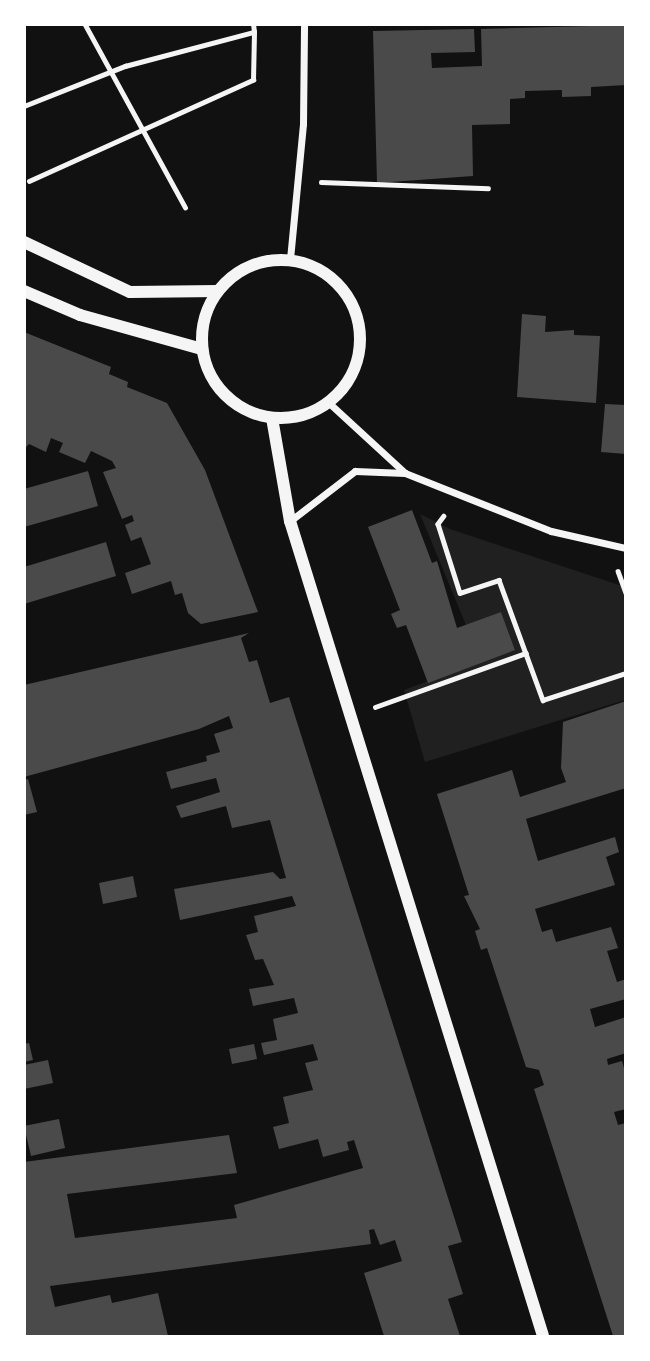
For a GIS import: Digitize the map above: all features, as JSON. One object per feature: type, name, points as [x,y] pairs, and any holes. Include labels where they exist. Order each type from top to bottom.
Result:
[{"type":"street","points":[[290,260],[303,124],[304,24]]},
{"type":"street","points":[[24,242],[130,292],[218,290]]},
{"type":"street","points":[[290,260],[330,276],[352,301],[360,333],[357,362],[346,386],[329,403],[301,416],[272,418],[250,412],[228,398],[211,377],[202,349],[204,317],[218,290],[250,265],[290,260]]},
{"type":"street","points":[[24,291],[80,315],[202,349]]},
{"type":"street","points":[[329,403],[405,473]]},
{"type":"street","points":[[272,418],[290,522],[543,1336]]},
{"type":"street","points":[[290,522],[355,471],[405,473],[551,531],[625,548]]},
{"type":"path","points":[[85,24],[185,207]]},
{"type":"path","points":[[29,181],[253,80],[253,24]]},
{"type":"path","points":[[24,106],[112,72],[182,49],[254,32]]},
{"type":"path","points":[[296,180],[488,188]]},
{"type":"path","points":[[459,494],[438,524],[460,593],[499,580],[543,700],[625,673]]},
{"type":"path","points":[[350,715],[526,653]]},
{"type":"shaded area","points":[[420,514],[450,529],[625,587],[625,700],[425,762],[404,690],[515,649],[501,612],[466,625]]},
{"type":"building","points":[[626,25],[626,85],[591,87],[591,96],[562,97],[562,90],[525,91],[525,98],[510,99],[510,124],[472,125],[473,176],[377,183],[373,31],[474,29],[475,52],[431,53],[432,68],[482,66],[481,29]]},
{"type":"building","points":[[522,314],[546,316],[545,332],[574,330],[574,335],[600,336],[596,403],[517,397]]},
{"type":"building","points":[[24,332],[111,367],[109,374],[128,382],[127,387],[167,403],[205,470],[258,612],[201,624],[188,613],[182,593],[175,595],[171,581],[132,594],[125,573],[151,564],[141,537],[131,541],[125,525],[134,521],[132,515],[122,519],[103,472],[116,468],[112,461],[91,451],[85,463],[59,452],[63,443],[51,438],[46,452],[29,444],[24,449]]},
{"type":"building","points":[[605,404],[626,405],[626,454],[601,452]]},
{"type":"building","points":[[88,471],[98,506],[24,527],[24,489]]},
{"type":"building","points":[[412,510],[432,563],[437,561],[457,628],[501,612],[515,650],[428,683],[406,625],[397,628],[391,614],[400,610],[368,527]]},
{"type":"building","points":[[106,542],[116,576],[24,604],[24,567]]},
{"type":"building","points":[[249,633],[241,638],[249,662],[257,660],[270,703],[289,697],[462,1242],[448,1246],[463,1294],[448,1299],[460,1336],[384,1336],[364,1273],[402,1261],[395,1240],[380,1245],[374,1229],[369,1230],[371,1244],[50,1286],[55,1307],[110,1295],[112,1303],[158,1293],[168,1336],[24,1336],[24,1162],[229,1135],[237,1173],[67,1194],[75,1238],[237,1218],[234,1205],[363,1168],[354,1140],[347,1142],[349,1150],[323,1157],[318,1139],[279,1149],[273,1127],[289,1123],[283,1097],[313,1090],[305,1063],[318,1060],[313,1044],[264,1055],[261,1043],[277,1040],[273,1019],[298,1013],[294,998],[253,1006],[249,989],[274,985],[263,959],[255,960],[246,935],[258,932],[254,916],[296,906],[292,896],[180,920],[174,889],[273,872],[280,879],[286,878],[270,820],[232,828],[226,806],[181,818],[176,806],[220,792],[216,778],[171,789],[166,772],[207,761],[206,756],[220,752],[214,734],[233,728],[229,716],[199,729],[24,777],[24,685]]},
{"type":"building","points":[[626,701],[626,788],[526,819],[538,861],[615,837],[619,852],[606,857],[615,885],[535,909],[542,932],[552,929],[556,942],[611,927],[618,948],[607,951],[617,982],[626,979],[626,999],[590,1009],[595,1027],[626,1017],[626,1053],[607,1059],[608,1065],[622,1061],[626,1075],[626,1109],[614,1112],[618,1125],[626,1123],[626,1336],[613,1336],[534,1089],[544,1085],[539,1070],[526,1067],[487,948],[481,950],[475,931],[480,929],[464,896],[469,895],[437,794],[512,770],[520,797],[566,782],[561,768],[563,722]]},
{"type":"building","points":[[28,779],[37,812],[24,815],[24,780]]},
{"type":"building","points":[[133,876],[137,897],[103,904],[99,883]]},
{"type":"building","points":[[29,1043],[33,1060],[24,1062],[24,1044]]},
{"type":"building","points":[[254,1044],[257,1059],[232,1064],[229,1049]]},
{"type":"building","points":[[48,1060],[53,1083],[24,1089],[24,1065]]},
{"type":"building","points":[[59,1119],[65,1148],[31,1156],[24,1126]]}]
